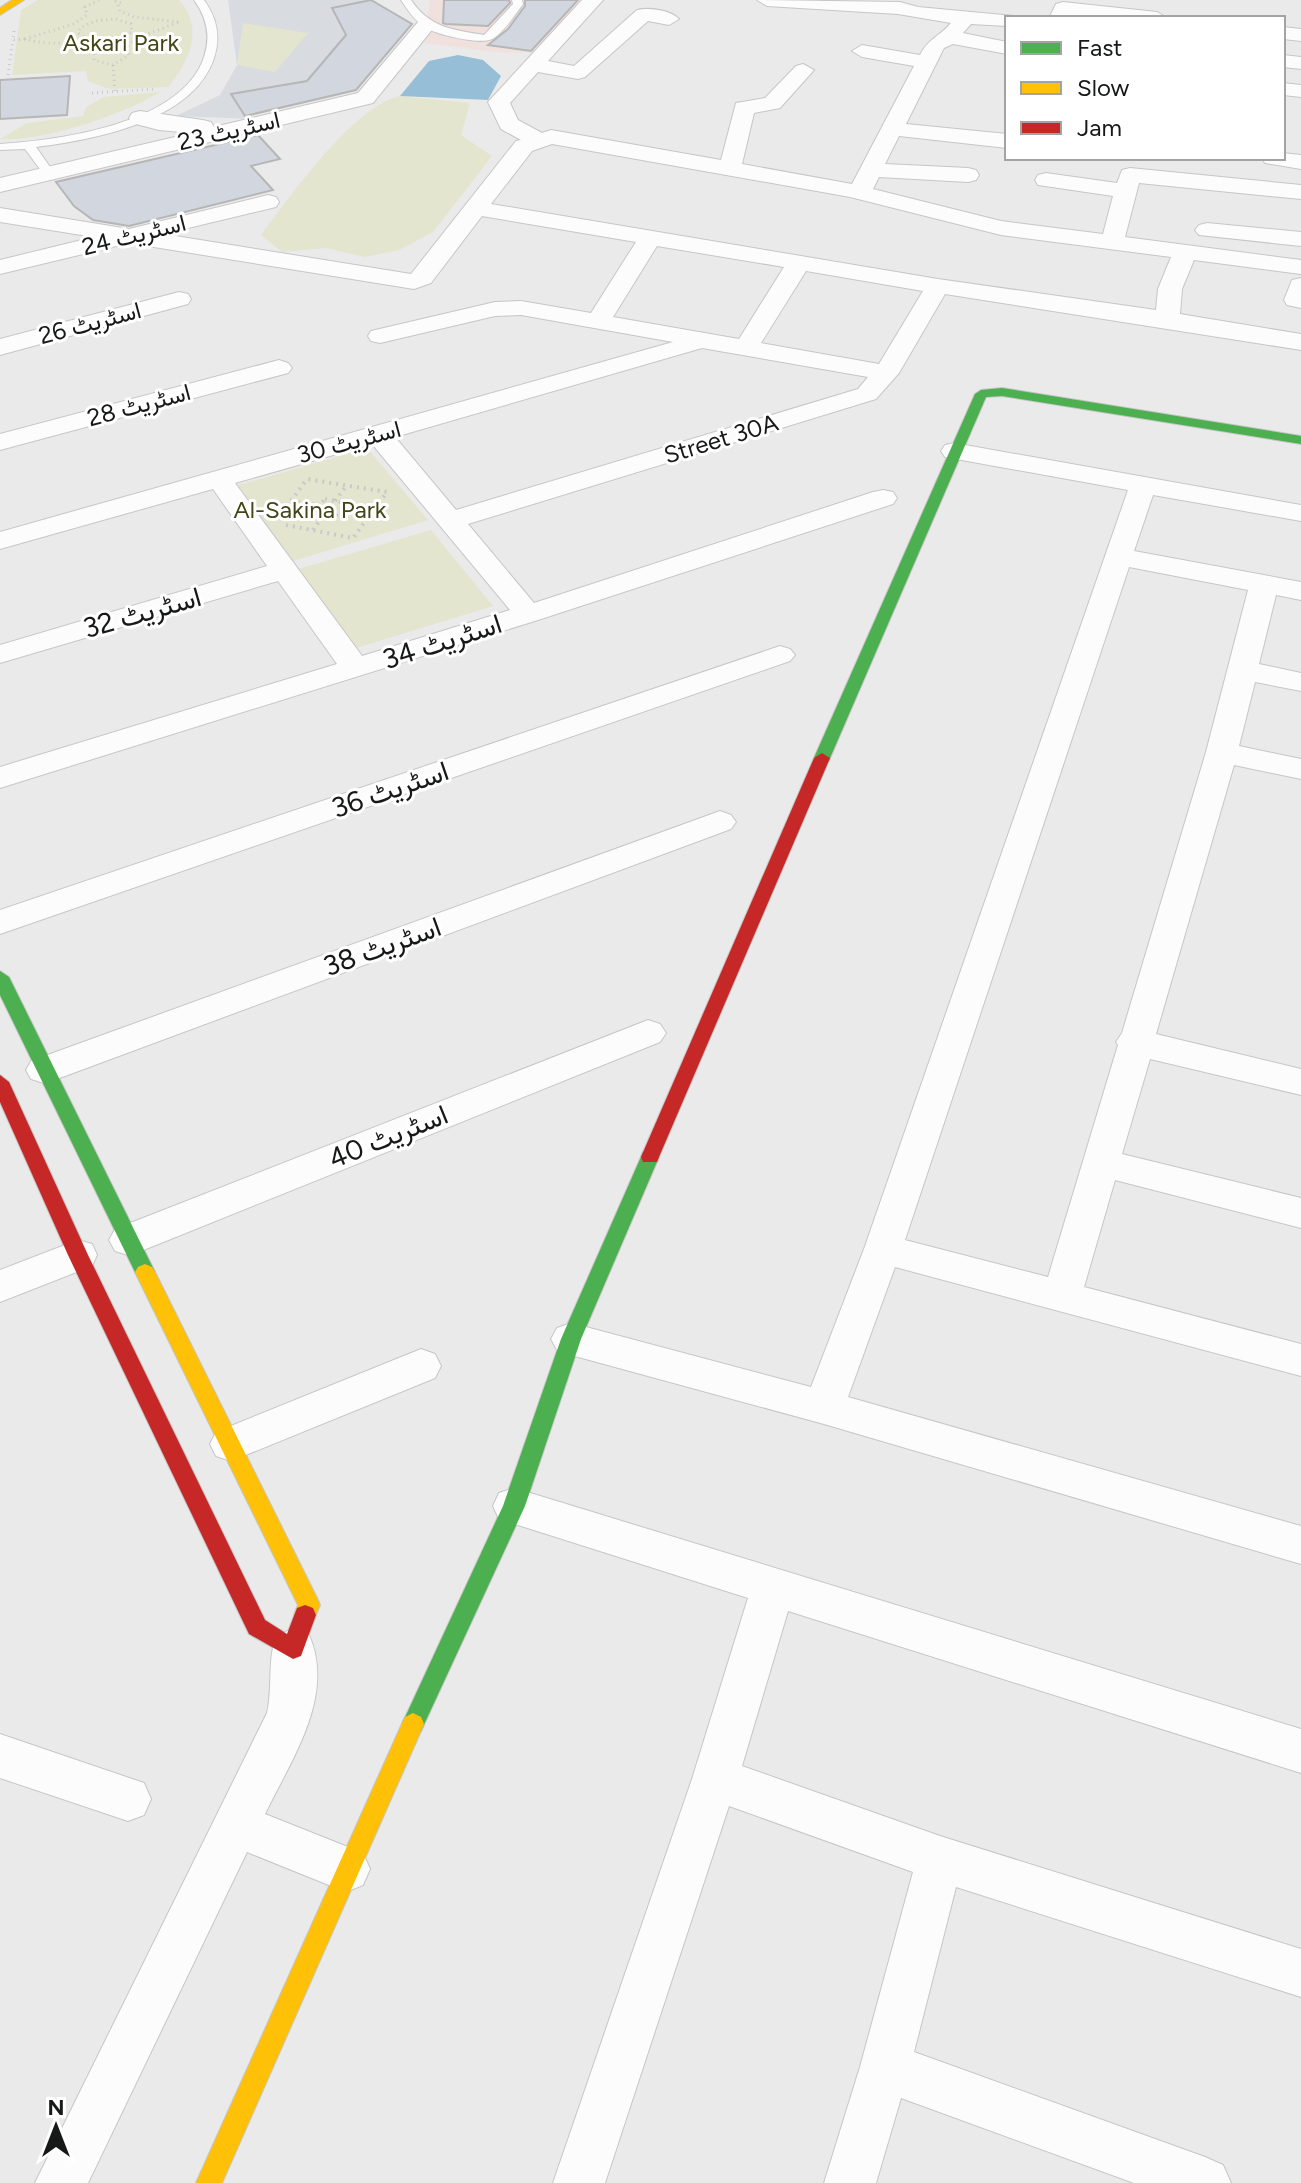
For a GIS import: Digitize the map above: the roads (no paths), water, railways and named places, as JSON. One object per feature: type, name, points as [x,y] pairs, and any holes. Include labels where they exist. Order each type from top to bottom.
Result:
[{"type":"street","points":[[0,12],[19,0]]},
{"type":"street","points":[[537,139],[509,124],[499,102],[593,0]]},
{"type":"street","points":[[767,0],[908,5],[965,18],[1005,20]]},
{"type":"street","points":[[1060,16],[1063,8],[1138,16]]},
{"type":"street","points":[[536,65],[578,73],[644,14],[669,19]]},
{"type":"street","points":[[859,193],[936,44],[950,37],[965,18]]},
{"type":"street","name":"اسٹریٹ 23","points":[[0,185],[365,98],[425,26]]},
{"type":"street","points":[[950,37],[1005,48]]},
{"type":"street","points":[[862,51],[927,62]]},
{"type":"street","points":[[730,168],[744,108],[772,103],[803,70]]},
{"type":"street","points":[[140,118],[159,123],[232,130]]},
{"type":"street","points":[[894,129],[1005,141]]},
{"type":"street","points":[[0,215],[414,282],[422,278],[524,146],[537,139],[551,137],[859,193],[1001,228],[1112,243],[1184,239],[1301,239]]},
{"type":"street","points":[[871,170],[968,175]]},
{"type":"street","points":[[1112,243],[1129,175]]},
{"type":"street","points":[[1046,180],[1129,175],[1301,192]]},
{"type":"street","name":"اسٹریٹ 24","points":[[0,267],[268,202]]},
{"type":"street","points":[[476,208],[938,286],[1301,342]]},
{"type":"street","points":[[598,321],[651,237]]},
{"type":"street","points":[[1184,239],[1301,267]]},
{"type":"street","points":[[1167,319],[1170,289],[1184,239]]},
{"type":"street","points":[[746,348],[799,262]]},
{"type":"street","points":[[1301,285],[1296,300],[1301,301]]},
{"type":"street","name":"Street 30A","points":[[450,521],[867,394],[886,373],[938,286]]},
{"type":"street","name":"اسٹریٹ 26","points":[[0,347],[179,299]]},
{"type":"street","points":[[380,336],[495,309],[521,308],[886,373]]},
{"type":"street","name":"اسٹریٹ 30","points":[[0,541],[688,346],[696,340]]},
{"type":"street","name":"اسٹریٹ 28","points":[[0,442],[279,368]]},
{"type":"street","points":[[209,2183],[346,1869],[514,1506],[571,1339],[981,394],[1002,392],[1301,440]]},
{"type":"street","points":[[378,434],[528,614]]},
{"type":"street","points":[[954,451],[1301,513]]},
{"type":"street","points":[[219,479],[355,668]]},
{"type":"street","points":[[824,1407],[883,1249],[1143,485]]},
{"type":"street","name":"اسٹریٹ 34","points":[[0,778],[528,614],[883,498]]},
{"type":"street","points":[[1119,557],[1301,591]]},
{"type":"street","name":"اسٹریٹ 32","points":[[0,654],[283,570]]},
{"type":"street","points":[[1062,1296],[1134,1042],[1222,752],[1264,584]]},
{"type":"street","name":"اسٹریٹ 36","points":[[0,922],[780,655]]},
{"type":"street","points":[[1242,670],[1301,682]]},
{"type":"street","points":[[1222,752],[1301,769]]},
{"type":"street","name":"اسٹریٹ 38","points":[[44,1070],[720,822]]},
{"type":"street","points":[[0,977],[6,1001],[44,1070],[309,1605],[293,1649],[297,1670],[289,1716],[61,2183]]},
{"type":"street","name":"اسٹریٹ 40","points":[[128,1240],[648,1033]]},
{"type":"street","points":[[1134,1042],[1301,1082]]},
{"type":"street","points":[[0,1084],[78,1255],[257,1627],[293,1649]]},
{"type":"street","points":[[1102,1163],[1301,1213]]},
{"type":"street","points":[[883,1249],[1301,1360]]},
{"type":"street","points":[[0,1286],[78,1255]]},
{"type":"street","points":[[571,1339],[824,1407],[1301,1545]]},
{"type":"street","points":[[231,1444],[421,1366]]},
{"type":"street","points":[[514,1506],[1301,1751]]},
{"type":"street","points":[[579,2183],[715,1779],[773,1587]]},
{"type":"street","points":[[0,1756],[128,1799]]},
{"type":"street","points":[[715,1779],[940,1859],[1301,1973]]},
{"type":"street","points":[[236,1825],[346,1869]]},
{"type":"street","points":[[850,2183],[885,2067],[940,1859]]},
{"type":"street","points":[[885,2067],[1205,2183]]},
{"type":"lane","points":[[0,147],[70,139],[140,118],[190,90],[200,78],[212,46],[207,10],[199,0]]},
{"type":"lane","points":[[406,0],[425,26],[489,37],[518,4],[517,0]]},
{"type":"lane","points":[[29,146],[49,174]]},
{"type":"water","points":[[458,55],[483,60],[501,76],[488,100],[400,96],[429,61]]},
{"type":"park label","name":"Askari Park","points":[[121,43]]},
{"type":"park label","name":"Al-Sakina Park","points":[[310,510]]}]
